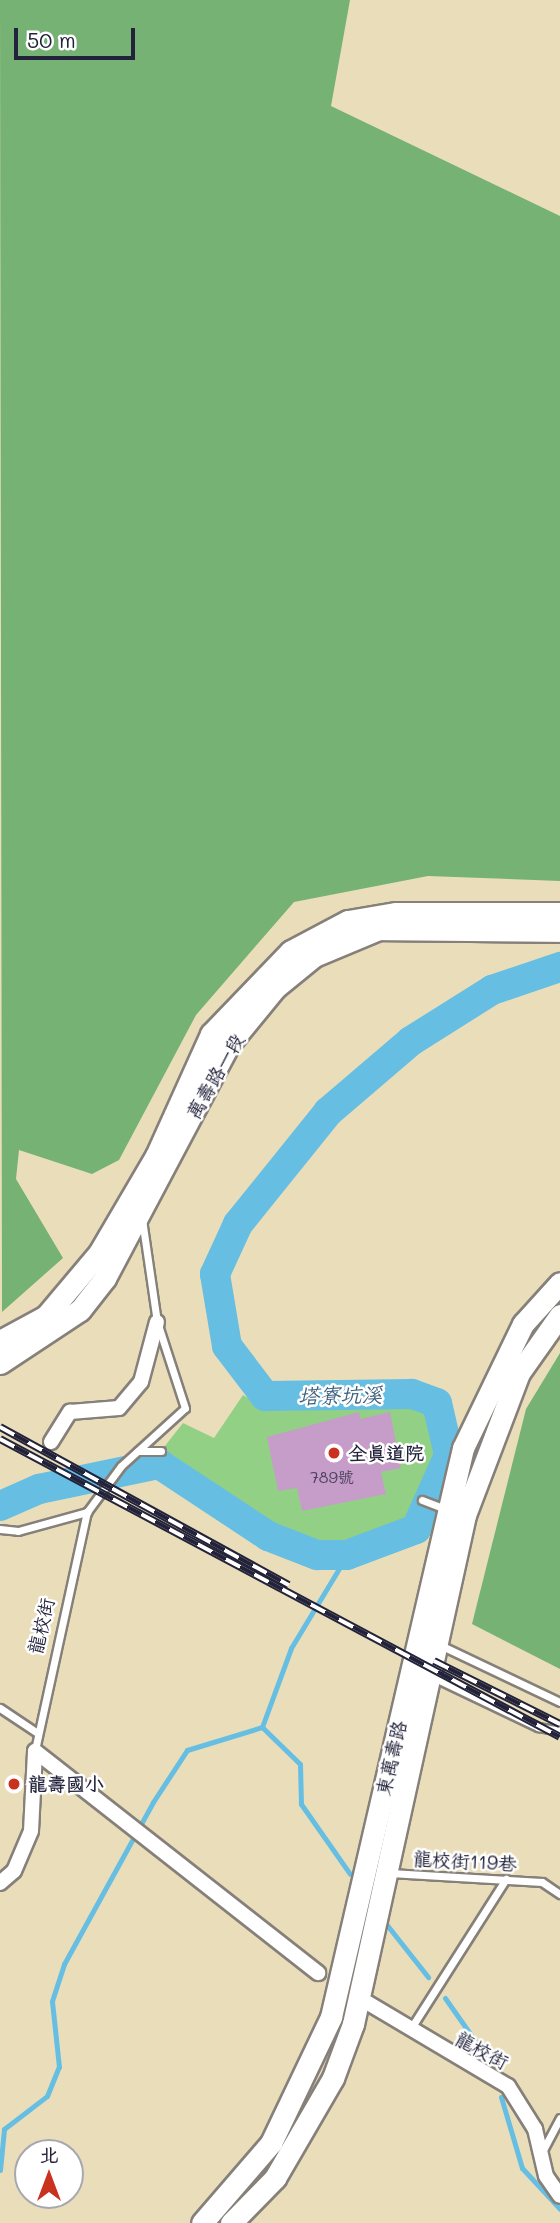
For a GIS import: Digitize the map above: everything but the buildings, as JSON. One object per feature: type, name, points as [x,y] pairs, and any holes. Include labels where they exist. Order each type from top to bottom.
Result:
[{"type":"main road","name":"萬壽路一段","points":[[0,1341],[46,1316],[70,1291],[134,1210],[211,1034],[291,951],[348,921],[397,913],[560,913]]},
{"type":"main road","name":"萬壽路一段","points":[[0,1363],[80,1310],[229,1044],[275,988],[314,956],[379,929],[560,932]]},
{"type":"main road","name":"東萬壽路","points":[[231,2223],[275,2178],[333,2078],[353,2024],[375,1872],[455,1512],[489,1387],[523,1324],[560,1283]]},
{"type":"main road","name":"東萬壽路","points":[[455,1512],[519,1373],[560,1315]]},
{"type":"main road","name":"東萬壽路","points":[[202,2223],[271,2143],[301,2090],[331,2017],[375,1872]]},
{"type":"street","points":[[51,1441],[70,1412],[119,1408],[141,1382],[157,1322]]},
{"type":"street","points":[[0,1883],[14,1871],[31,1831],[35,1751]]},
{"type":"street","points":[[35,1751],[318,1973]]},
{"type":"street","name":"龍校街","points":[[368,2003],[508,2086],[543,2150],[545,2176],[560,2196]]},
{"type":"lane","name":"龍校街","points":[[35,1751],[36,1732],[87,1512],[138,1451],[185,1408],[157,1322],[153,1259],[134,1210]]},
{"type":"lane","points":[[138,1451],[161,1451]]},
{"type":"lane","points":[[422,1500],[455,1512]]},
{"type":"lane","points":[[0,1529],[19,1531],[87,1512]]},
{"type":"lane","points":[[427,1639],[560,1702]]},
{"type":"lane","points":[[419,1670],[538,1727],[560,1731]]},
{"type":"lane","points":[[0,1708],[36,1732]]},
{"type":"lane","name":"龍校街119巷","points":[[375,1872],[542,1882],[560,1894]]},
{"type":"lane","points":[[410,2030],[506,1879]]},
{"type":"lane","points":[[543,2150],[560,2118]]},
{"type":"green space","points":[[0,0],[350,0],[331,106],[560,216],[560,881],[428,876],[294,902],[196,1015],[119,1160],[92,1174],[19,1150],[16,1179],[63,1258],[2,1312]]},
{"type":"green space","points":[[560,1353],[560,1669],[472,1624],[526,1409]]},
{"type":"green space","points":[[243,1395],[260,1405],[404,1403],[431,1411],[440,1452],[415,1520],[326,1547],[274,1532],[157,1456],[183,1423],[214,1438]]},
{"type":"waterway","name":"塔寮坑溪","points":[[0,1506],[39,1489],[159,1464],[268,1536],[317,1555],[347,1555],[416,1529],[449,1455],[437,1403],[412,1394],[265,1396],[227,1346],[215,1274],[238,1224],[328,1112],[411,1041],[492,990],[560,967]]},
{"type":"waterway","points":[[0,2170],[4,2129],[47,2096],[59,2067],[52,2001],[64,1964],[153,1802],[187,1750],[262,1727],[291,1648],[347,1555]]},
{"type":"waterway","points":[[262,1727],[300,1764],[301,1804],[350,1874]]},
{"type":"waterway","points":[[383,1920],[428,1977]]},
{"type":"waterway","points":[[445,1998],[490,2062]]},
{"type":"waterway","points":[[501,2097],[522,2168],[560,2209]]},
{"type":"railway","points":[[0,1427],[289,1585]]},
{"type":"railway","points":[[0,1439],[560,1737]]},
{"type":"railway","points":[[434,1661],[560,1724]]},
{"type":"place","name":"全真道院","points":[[334,1453]]},
{"type":"place","name":"龍壽國小","points":[[14,1784]]}]
